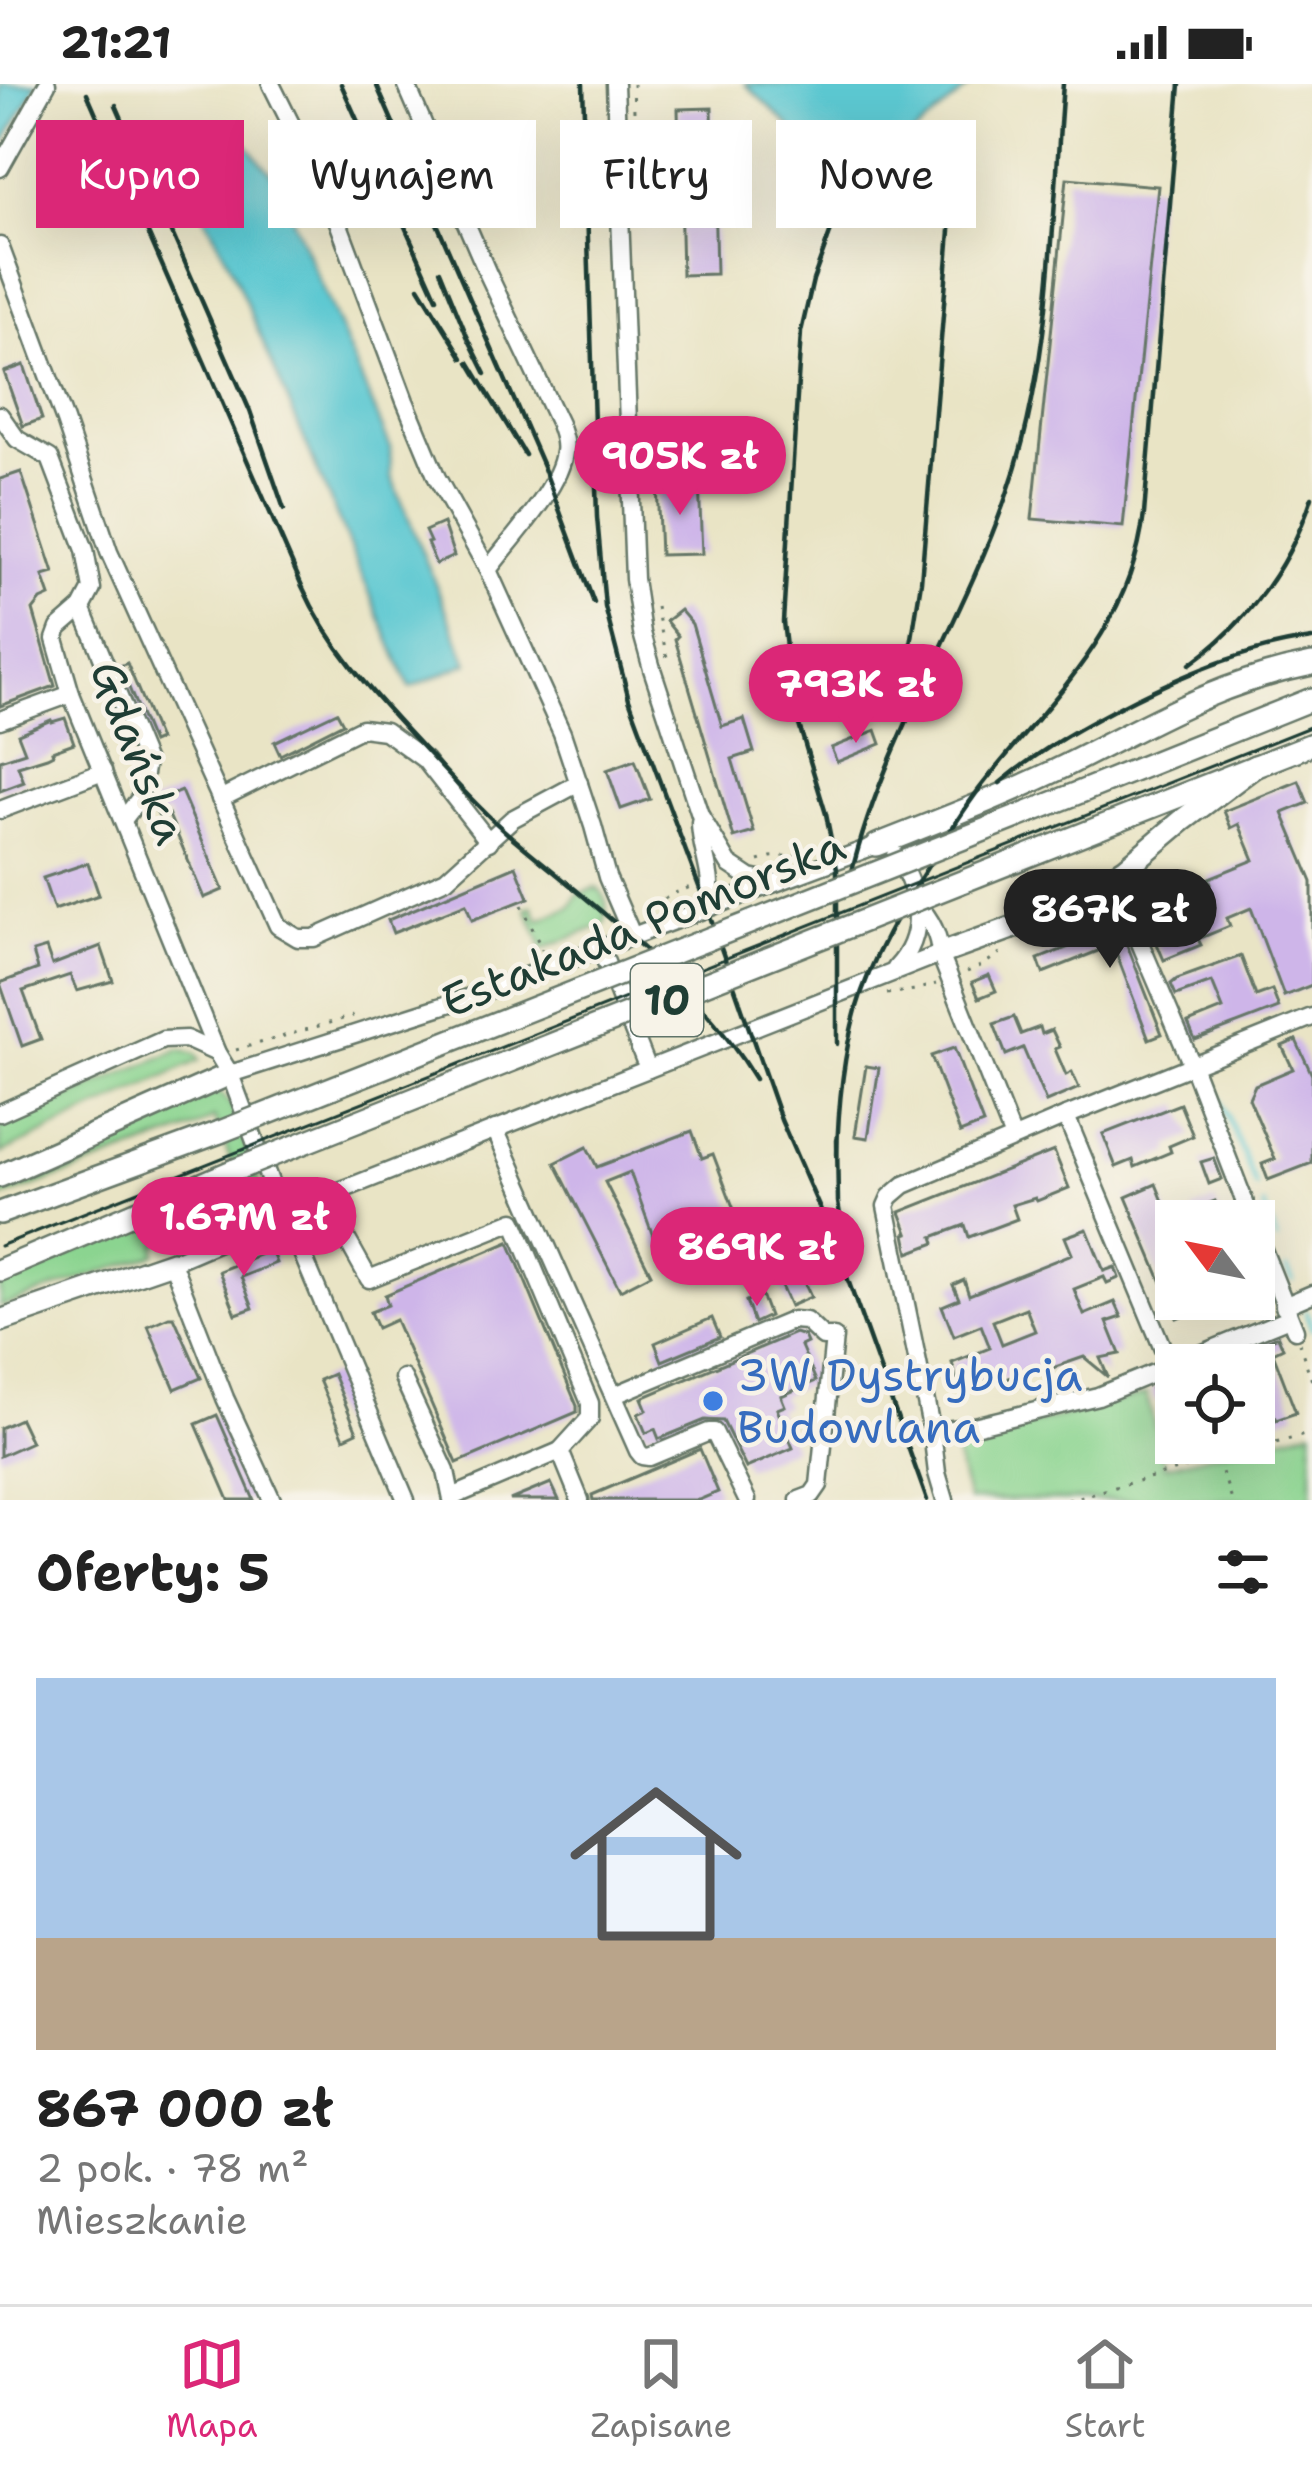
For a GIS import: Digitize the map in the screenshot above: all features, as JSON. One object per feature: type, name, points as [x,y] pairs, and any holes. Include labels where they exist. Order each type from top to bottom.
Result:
[{"type":"main road","points":[[878,844],[1044,776],[1217,689],[1312,664]]},
{"type":"main road","name":"Estakada Pomorska","points":[[0,1213],[220,1132],[1312,699]]},
{"type":"main road","name":"10","points":[[1255,766],[1312,744]]},
{"type":"main road","points":[[940,954],[1034,920],[1086,894],[1255,766]]},
{"type":"main road","name":"Estakada Pomorska","points":[[0,1270],[235,1170],[1255,766]]},
{"type":"main road","points":[[0,1177],[230,1074]]},
{"type":"main road","points":[[0,1321],[172,1262]]},
{"type":"street","points":[[0,169],[47,84]]},
{"type":"street","points":[[271,84],[332,206],[437,478],[488,570],[562,733],[607,877],[629,928]]},
{"type":"street","points":[[406,84],[566,446],[551,486],[488,570]]},
{"type":"street","points":[[615,84],[634,579],[642,633],[700,815],[729,864],[750,878],[773,883]]},
{"type":"street","points":[[0,246],[109,552],[278,926],[298,938],[314,938],[446,879],[512,819],[579,783]]},
{"type":"street","name":"Gdańska","points":[[0,415],[17,439],[50,458],[85,550],[92,589],[55,639],[71,694],[230,1074],[282,1214],[292,1227],[406,1500]]},
{"type":"street","points":[[82,608],[146,762],[140,798],[123,820]]},
{"type":"street","points":[[0,720],[71,694]]},
{"type":"street","points":[[220,800],[362,728],[385,731],[424,760],[489,842]]},
{"type":"street","points":[[0,810],[103,771]]},
{"type":"street","points":[[700,815],[700,838],[711,879],[706,908]]},
{"type":"street","points":[[230,1074],[467,998],[600,947],[629,928],[706,908],[878,844],[893,850],[901,860],[917,904],[912,946],[891,973]]},
{"type":"street","points":[[917,904],[931,922],[1013,1138]]},
{"type":"street","points":[[1129,916],[1244,1200]]},
{"type":"street","points":[[600,947],[648,1069]]},
{"type":"street","points":[[272,1500],[225,1398],[172,1262],[329,1195],[940,954]]},
{"type":"street","points":[[945,1500],[886,1206],[896,1190],[1312,1017]]},
{"type":"street","points":[[0,1113],[163,1040],[186,1039],[218,1054]]},
{"type":"street","points":[[1066,1116],[1161,1344]]},
{"type":"street","points":[[494,1130],[643,1456],[714,1432],[747,1500]]},
{"type":"street","points":[[329,1195],[369,1280],[514,1221],[590,1403],[590,1418],[560,1451],[452,1498],[446,1471],[403,1378]]},
{"type":"street","points":[[1275,1281],[1289,1318]]},
{"type":"street","points":[[1225,1344],[1289,1318],[1312,1294]]},
{"type":"street","points":[[615,1395],[793,1320],[806,1321],[823,1337],[834,1337],[819,1484],[812,1495],[800,1500]]},
{"type":"street","points":[[932,1432],[1098,1396],[1155,1372]]},
{"type":"street","points":[[560,1451],[580,1500]]},
{"type":"path","points":[[633,84],[634,120]]},
{"type":"path","points":[[654,598],[670,668]]},
{"type":"path","points":[[737,869],[771,857],[807,854]]},
{"type":"path","points":[[629,928],[674,893],[711,879]]},
{"type":"path","points":[[530,904],[523,906],[542,952]]},
{"type":"path","points":[[879,995],[940,982]]},
{"type":"path","points":[[1289,1318],[1312,1381]]},
{"type":"path","points":[[1275,1444],[1312,1433]]},
{"type":"path","points":[[1068,1500],[1202,1464]]},
{"type":"path","points":[[1218,1464],[1232,1500]]},
{"type":"path","points":[[1098,1492],[1101,1500]]},
{"type":"green space","points":[[596,888],[605,899],[605,924],[543,949],[527,908],[533,906],[539,920],[571,907],[577,895]]},
{"type":"green space","points":[[180,1049],[200,1060],[0,1154],[0,1126]]},
{"type":"green space","points":[[214,1091],[232,1106],[258,1178],[258,1192],[250,1204],[159,1242],[156,1254],[0,1307],[0,1283],[240,1184],[214,1118],[0,1198],[0,1186]]},
{"type":"green space","points":[[127,1180],[0,1233],[0,1225]]},
{"type":"green space","points":[[1146,1394],[1155,1428],[1155,1464],[1275,1464],[1275,1438],[1312,1429],[1312,1500],[968,1500],[953,1445]]},
{"type":"water","points":[[0,84],[37,84],[0,150]]},
{"type":"water","points":[[745,84],[973,84],[931,120],[783,120]]},
{"type":"water","points":[[244,141],[268,170],[268,228],[296,228],[390,446],[391,476],[468,663],[410,688],[211,228],[244,228]]},
{"type":"building","points":[[712,108],[712,120],[678,120],[678,109]]},
{"type":"building","points":[[1067,178],[1158,186],[1123,527],[1032,519]]},
{"type":"building","points":[[681,228],[715,228],[716,274],[682,275]]},
{"type":"building","points":[[24,365],[42,419],[23,426],[4,372]]},
{"type":"building","points":[[21,472],[54,573],[43,576],[50,596],[33,610],[55,686],[0,706],[0,479]]},
{"type":"building","points":[[699,481],[702,554],[660,555],[657,483]]},
{"type":"building","points":[[443,523],[454,556],[436,564],[425,531]]},
{"type":"building","points":[[680,610],[692,624],[722,726],[744,719],[754,752],[732,759],[754,832],[734,838],[675,639],[678,636],[666,621]]},
{"type":"building","points":[[127,663],[159,740],[152,743],[120,666]]},
{"type":"building","points":[[337,712],[343,723],[280,755],[274,742]]},
{"type":"building","points":[[65,718],[74,743],[18,766],[24,782],[0,791],[0,760],[25,752],[18,734]]},
{"type":"building","points":[[876,730],[881,744],[837,762],[831,748]]},
{"type":"building","points":[[635,760],[650,799],[621,809],[607,770]]},
{"type":"building","points":[[1299,781],[1308,803],[1283,813],[1312,882],[1312,985],[1284,996],[1251,908],[1227,918],[1230,926],[1198,939],[1201,945],[1164,960],[1143,911],[1254,860],[1239,824],[1231,828],[1224,811]]},
{"type":"building","points":[[181,791],[223,890],[204,898],[168,813],[159,817],[152,803]]},
{"type":"building","points":[[88,863],[99,895],[54,910],[43,878]]},
{"type":"building","points":[[516,866],[529,898],[472,920],[466,904],[393,933],[388,920]]},
{"type":"building","points":[[1120,927],[1162,1034],[1149,1039],[1113,945],[1043,973],[1038,959]]},
{"type":"building","points":[[101,946],[113,981],[77,991],[70,975],[23,991],[41,1039],[22,1046],[0,983],[38,969],[33,952],[46,948],[52,965]]},
{"type":"building","points":[[1241,956],[1256,996],[1272,990],[1279,1008],[1195,1040],[1188,1023],[1223,1009],[1212,982],[1176,995],[1171,984]]},
{"type":"building","points":[[989,975],[996,991],[979,998],[972,982]]},
{"type":"building","points":[[1014,1017],[1021,1034],[1040,1027],[1042,1034],[1052,1030],[1066,1075],[1072,1072],[1079,1088],[1046,1102],[1023,1048],[1006,1055],[994,1024]]},
{"type":"building","points":[[1296,1040],[1312,1075],[1312,1163],[1268,1180],[1262,1164],[1275,1159],[1249,1098],[1255,1085],[1293,1069],[1282,1046]]},
{"type":"building","points":[[954,1048],[983,1124],[960,1133],[931,1056]]},
{"type":"building","points":[[866,1066],[879,1068],[868,1138],[855,1136]]},
{"type":"building","points":[[1180,1104],[1193,1136],[1169,1146],[1171,1152],[1135,1167],[1133,1160],[1116,1167],[1103,1134]]},
{"type":"building","points":[[692,1131],[702,1158],[713,1154],[738,1220],[658,1250],[630,1172],[605,1182],[651,1274],[620,1290],[555,1163],[587,1147],[597,1167]]},
{"type":"building","points":[[1054,1151],[1069,1188],[1012,1205],[1017,1219],[969,1237],[965,1225],[909,1253],[900,1212]]},
{"type":"building","points":[[1214,1158],[1222,1179],[1209,1184],[1201,1162]]},
{"type":"building","points":[[1156,1184],[1163,1200],[1155,1200],[1155,1266],[1126,1197]]},
{"type":"building","points":[[1087,1229],[1104,1271],[1115,1267],[1119,1278],[1107,1283],[1104,1277],[1074,1289],[1084,1315],[1115,1302],[1122,1317],[1107,1322],[1120,1354],[1100,1358],[1108,1377],[1084,1357],[1038,1373],[1036,1367],[1004,1380],[1002,1375],[960,1391],[952,1363],[990,1348],[981,1325],[954,1336],[942,1306],[959,1299],[953,1285],[964,1280],[969,1295],[1072,1254],[1065,1237]],"holes":[[[1026,1308],[1035,1331],[1002,1344],[993,1321]]]},
{"type":"building","points":[[509,1242],[577,1412],[457,1463],[395,1320],[377,1328],[370,1312],[388,1305],[385,1295]]},
{"type":"building","points":[[271,1250],[276,1263],[241,1277],[253,1308],[236,1314],[219,1271]]},
{"type":"building","points":[[791,1254],[811,1297],[790,1306],[770,1262]]},
{"type":"building","points":[[761,1295],[769,1316],[754,1323],[746,1301]]},
{"type":"building","points":[[174,1317],[201,1378],[175,1389],[148,1326]]},
{"type":"building","points":[[712,1318],[720,1337],[662,1361],[655,1343]]},
{"type":"building","name":"3W Dystrybucja Budowlana","points":[[795,1333],[804,1336],[807,1343],[801,1346],[816,1381],[781,1396],[785,1406],[777,1409],[793,1448],[746,1468],[723,1421],[705,1420],[659,1439],[655,1429],[646,1433],[638,1414],[647,1410],[642,1398]]},
{"type":"building","points":[[1278,1336],[1283,1348],[1275,1352],[1275,1344],[1259,1344]]},
{"type":"building","points":[[1275,1358],[1296,1413],[1275,1418]]},
{"type":"building","points":[[333,1374],[357,1432],[344,1438],[319,1380]]},
{"type":"building","points":[[217,1415],[254,1500],[229,1500],[196,1424]]},
{"type":"building","points":[[20,1419],[31,1442],[0,1456],[0,1428]]},
{"type":"building","points":[[700,1449],[718,1492],[699,1500],[593,1500],[592,1495]]},
{"type":"building","points":[[551,1483],[559,1500],[510,1500]]},
{"type":"waterway","points":[[1208,1076],[1256,1186]]},
{"type":"waterway","points":[[1275,1235],[1277,1240]]},
{"type":"waterway","points":[[1287,1269],[1293,1280]]},
{"type":"waterway","points":[[1306,1312],[1312,1329]]},
{"type":"tram line","points":[[0,1246],[1312,726]]},
{"type":"railway","points":[[341,84],[437,298]]},
{"type":"railway","points":[[376,84],[543,466],[594,603]]},
{"type":"railway","points":[[583,84],[597,517],[605,607],[629,699],[781,1120],[834,1241],[927,1500]]},
{"type":"railway","points":[[847,893],[877,791],[987,547],[1021,447],[1048,293],[1063,84]]},
{"type":"railway","points":[[837,1157],[848,1046],[862,990],[878,952],[972,799],[1086,658],[1123,592],[1136,555],[1144,514],[1180,84]]},
{"type":"railway","points":[[87,93],[302,586],[342,655],[477,805],[673,976],[755,1079]]},
{"type":"railway","points":[[116,105],[250,411],[284,509]]},
{"type":"railway","points":[[832,228],[801,332],[783,622],[793,705],[826,814],[837,869],[837,1044]]},
{"type":"railway","points":[[900,713],[921,582],[950,228]]},
{"type":"railway","points":[[440,270],[486,374]]},
{"type":"railway","points":[[419,287],[463,358]]},
{"type":"railway","points":[[469,362],[525,455]]},
{"type":"railway","points":[[1190,664],[1230,630],[1265,590],[1292,546],[1312,497]]},
{"type":"railway","points":[[1000,783],[1065,737],[1156,689],[1243,655],[1312,639]]},
{"type":"railway","points":[[837,1140],[844,1241]]},
{"type":"place","name":"3W Dystrybucja Budowlana","points":[[713,1401]]}]
